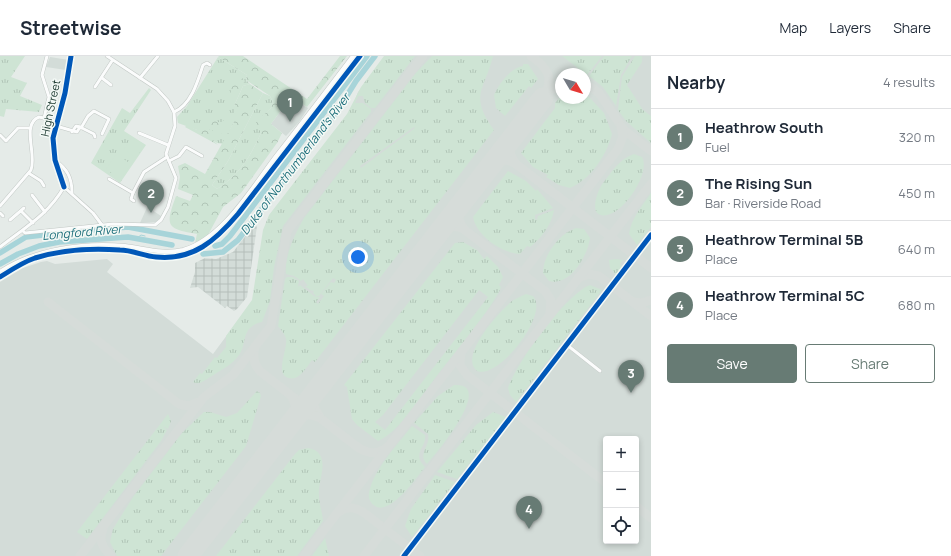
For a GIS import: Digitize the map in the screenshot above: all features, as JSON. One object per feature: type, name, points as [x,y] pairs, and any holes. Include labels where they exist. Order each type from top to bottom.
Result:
[{"type":"street","points":[[44,118],[49,97],[42,75],[48,56]]},
{"type":"street","name":"High Street","points":[[64,187],[55,160],[53,138],[65,92],[71,56]]},
{"type":"street","points":[[23,231],[102,225],[155,225],[158,223],[168,207],[175,186],[175,174],[167,157],[168,145],[174,126],[174,112],[164,96],[140,78],[112,61],[107,56]]},
{"type":"street","points":[[140,78],[158,56]]},
{"type":"street","points":[[0,272],[21,260],[51,250],[111,245],[171,252],[184,250],[197,244],[218,228],[230,216],[353,56]]},
{"type":"street","points":[[0,277],[22,264],[50,254],[112,249],[156,257],[173,258],[204,248],[220,236],[238,214],[360,56]]},
{"type":"street","points":[[95,87],[112,61]]},
{"type":"street","points":[[174,112],[182,106],[190,96],[204,65],[207,63],[210,65]]},
{"type":"street","points":[[102,78],[111,85]]},
{"type":"street","points":[[56,126],[72,132],[77,132],[88,116],[94,112],[110,119],[102,134]]},
{"type":"street","points":[[0,206],[30,174],[34,163],[29,128],[35,118],[44,118],[57,121]]},
{"type":"street","points":[[0,135],[6,141],[18,128],[29,128]]},
{"type":"street","points":[[81,128],[94,134],[95,137]]},
{"type":"street","points":[[140,133],[168,145]]},
{"type":"street","points":[[169,161],[179,156],[186,145],[202,156]]},
{"type":"street","points":[[134,201],[131,199],[140,177],[144,172],[167,157]]},
{"type":"street","points":[[55,160],[68,172],[72,181],[72,193]]},
{"type":"street","points":[[30,174],[41,181],[44,186]]},
{"type":"street","points":[[109,179],[133,193]]},
{"type":"street","points":[[0,247],[23,231],[45,212],[58,198],[64,187],[72,193],[102,225]]},
{"type":"street","points":[[32,195],[45,212]]},
{"type":"street","points":[[10,220],[24,208]]},
{"type":"street","points":[[21,211],[33,223]]},
{"type":"street","points":[[0,213],[3,216]]},
{"type":"street","points":[[648,238],[651,235]]},
{"type":"street","points":[[530,392],[600,301]]},
{"type":"street","points":[[567,345],[600,372]]},
{"type":"street","points":[[426,528],[500,431]]},
{"type":"shaded area","points":[[387,56],[651,56],[651,556],[0,556],[0,282],[23,268],[41,262],[47,261],[55,264],[107,259],[113,264],[107,272],[213,354],[253,300],[264,229],[354,107],[353,105],[358,92]]},
{"type":"shaded area","points":[[50,57],[69,60],[66,70],[46,67]]},
{"type":"shaded area","points":[[291,97],[308,108],[299,122],[286,136],[271,124]]},
{"type":"shaded area","points":[[149,203],[154,206],[152,210],[161,216],[157,222],[140,223]]},
{"type":"shaded area","points":[[255,224],[257,226],[247,297],[237,309],[234,311],[227,306],[225,308],[198,287],[190,288],[195,272],[195,263],[205,258],[216,259],[233,252]]},
{"type":"green space","points":[[0,56],[25,56],[11,77],[27,83],[20,96],[42,105],[39,112],[6,109],[4,117],[0,116]]},
{"type":"green space","points":[[243,56],[307,99],[340,56],[347,56],[307,107],[291,97],[271,124],[282,133],[277,143],[241,193],[223,207],[208,235],[195,243],[197,234],[174,228],[170,220],[172,206],[176,196],[190,201],[193,195],[178,189],[180,177],[178,166],[185,163],[205,174],[234,122],[234,106],[243,86],[250,84],[263,93],[228,161],[212,185],[217,189],[232,177],[244,164],[261,133],[256,122],[271,108],[273,102],[270,96],[246,80],[247,75],[218,57]]},
{"type":"green space","points":[[384,56],[415,56],[375,108],[371,108],[365,103],[363,96],[358,96],[355,103],[363,103],[371,109],[371,112],[283,226],[274,267],[270,301],[262,322],[250,327],[247,331],[242,350],[233,362],[200,383],[193,382],[226,347],[226,336],[252,300],[263,230],[269,215],[347,114],[361,87]]},
{"type":"green space","points":[[432,56],[493,56],[483,86],[480,101],[486,118],[494,130],[315,362],[312,360],[305,370],[299,375],[289,378],[282,372],[286,339],[278,326],[285,279],[287,277],[293,277],[299,281],[298,287],[300,285],[314,296],[320,297],[316,302],[318,304],[324,296],[321,294],[331,282],[334,283],[336,280],[333,278],[319,296],[316,296],[313,293],[314,291],[305,286],[308,286],[303,279],[301,281],[294,276],[286,274],[288,253],[294,238],[304,218],[415,74]],"holes":[[[414,127],[415,128],[361,168],[360,166]]]},
{"type":"green space","points":[[562,56],[602,56],[591,70],[591,68],[578,68]]},
{"type":"green space","points":[[604,56],[632,56],[621,75],[616,106],[603,87],[591,78],[591,73]]},
{"type":"green space","points":[[635,56],[642,56],[642,62],[627,85],[643,110],[651,116],[651,143],[626,121],[618,110],[622,77]]},
{"type":"green space","points":[[218,57],[247,75],[246,80],[250,84],[243,86],[234,106],[234,122],[223,144],[217,143],[197,130],[178,123],[177,117],[187,106]]},
{"type":"green space","points":[[523,64],[528,64],[538,79],[531,88],[529,86],[505,116],[496,108],[494,95],[509,73],[518,67],[523,66]]},
{"type":"green space","points":[[242,78],[245,81],[239,88],[234,103],[230,101],[231,86]]},
{"type":"green space","points":[[149,88],[151,90],[124,131],[146,145],[120,183],[91,163],[122,108],[130,113]]},
{"type":"green space","points":[[263,93],[270,96],[273,102],[271,108],[257,122],[261,133],[257,142],[244,164],[232,177],[217,189],[212,185],[228,161]]},
{"type":"green space","points":[[591,99],[604,113],[612,134],[610,142],[597,166],[584,179],[570,188],[559,185],[546,177],[548,175],[533,167],[521,153],[555,108],[555,104],[591,104]]},
{"type":"green space","points":[[211,115],[215,116],[217,122],[222,122],[226,118],[228,120],[224,125],[221,134],[209,123]]},
{"type":"green space","points":[[187,125],[197,130],[202,127],[212,130],[213,140],[218,145],[185,127]]},
{"type":"green space","points":[[132,137],[145,145],[136,158],[124,149]]},
{"type":"green space","points":[[116,154],[131,164],[120,179],[106,169]]},
{"type":"green space","points":[[634,154],[642,157],[644,164],[640,181],[635,190],[621,207],[614,212],[607,215],[597,213],[595,209],[596,198],[603,183],[620,162]]},
{"type":"green space","points":[[508,171],[526,181],[536,191],[537,189],[553,208],[535,215],[535,219],[537,220],[538,216],[554,210],[551,221],[542,235],[530,247],[527,246],[520,254],[505,250],[490,242],[479,230],[473,217]]},
{"type":"green space","points":[[651,193],[651,227],[637,245],[629,234],[630,228],[637,213]]},
{"type":"green space","points":[[576,228],[584,229],[590,238],[589,245],[582,261],[571,275],[557,282],[549,281],[543,273],[549,252],[558,240]]},
{"type":"green space","points":[[463,242],[477,250],[484,259],[487,256],[498,267],[503,277],[499,285],[501,287],[478,324],[411,411],[395,429],[378,441],[357,425],[352,419],[347,387],[344,385],[455,243]],"holes":[[[479,290],[488,297],[385,430],[375,422],[383,415]]]},
{"type":"green space","points":[[609,260],[623,260],[620,264],[622,266],[616,275],[610,268]]},
{"type":"green space","points":[[590,285],[602,290],[516,402],[510,395],[508,388],[531,347],[543,330],[568,301]]},
{"type":"green space","points":[[526,294],[533,296],[536,305],[534,317],[528,330],[519,344],[497,366],[486,371],[477,371],[473,364],[473,355],[483,334],[506,306],[512,301]]},
{"type":"green space","points":[[454,385],[465,387],[469,395],[466,407],[450,435],[427,464],[423,457],[428,442],[428,434],[414,423],[438,396]]},
{"type":"green space","points":[[257,391],[261,396],[246,446],[161,556],[117,556],[110,542],[113,529],[133,497],[182,433],[204,412],[210,412],[226,417],[237,413]]},
{"type":"green space","points":[[493,412],[506,417],[457,479],[437,472],[476,425]]},
{"type":"green space","points":[[168,414],[171,421],[168,429],[163,426],[167,430],[161,441],[87,539],[77,532]]},
{"type":"green space","points":[[412,426],[425,435],[424,444],[420,451],[419,458],[425,467],[403,494],[395,501],[388,506],[381,508],[375,506],[369,499],[369,495],[371,484],[375,475]]},
{"type":"green space","points":[[308,448],[315,450],[320,454],[322,459],[319,494],[323,521],[297,556],[216,556],[295,454],[299,450]]},
{"type":"green space","points":[[435,475],[455,482],[412,537],[405,526],[411,509]]},
{"type":"green space","points":[[325,538],[329,556],[312,556]]},
{"type":"waterway","name":"Longford River","points":[[215,246],[222,244],[230,236],[367,56]]},
{"type":"waterway","name":"Duke of Northumberland's River","points":[[203,254],[223,252],[238,240],[340,107],[356,81],[375,56]]},
{"type":"waterway","name":"Longford River","points":[[0,253],[26,237],[128,227],[192,239]]},
{"type":"waterway","name":"Duke of Northumberland's River","points":[[137,238],[141,235],[145,236]]},
{"type":"waterway","name":"Duke of Northumberland's River","points":[[0,264],[18,254],[39,246],[59,242],[128,237],[172,245]]},
{"type":"taxiway","points":[[80,556],[204,397],[233,375],[271,326],[287,231],[423,56]]},
{"type":"taxiway","points":[[531,56],[542,65],[548,74],[549,85],[543,98]]},
{"type":"taxiway","points":[[546,94],[555,87]]},
{"type":"taxiway","points":[[591,87],[599,93],[624,130],[651,151]]},
{"type":"taxiway","points":[[304,556],[618,149],[623,136],[621,126]]},
{"type":"taxiway","points":[[513,136],[509,147],[516,164]]},
{"type":"taxiway","points":[[489,166],[502,160],[516,164],[651,268]]},
{"type":"taxiway","points":[[364,556],[651,184]]},
{"type":"taxiway","points":[[462,202],[459,209],[459,220],[465,230]]},
{"type":"taxiway","points":[[428,245],[443,230],[451,227],[462,228],[545,291],[551,300],[550,314]]},
{"type":"taxiway","points":[[578,278],[588,274],[599,276],[651,316]]},
{"type":"taxiway","points":[[633,302],[642,303],[651,300]]},
{"type":"taxiway","points":[[48,302],[179,404],[188,406],[199,402]]},
{"type":"taxiway","points":[[255,347],[254,361],[261,372],[356,446],[371,453],[375,453],[386,448]]},
{"type":"taxiway","points":[[461,353],[460,365],[467,375],[603,481]]},
{"type":"taxiway","points":[[319,415],[315,409],[314,399],[327,377]]},
{"type":"taxiway","points":[[282,435],[294,417],[295,407],[291,396]]},
{"type":"taxiway","points":[[292,423],[298,418],[304,416],[311,415],[318,417]]},
{"type":"taxiway","points":[[339,512],[351,508],[363,512],[420,556]]},
{"type":"taxiway","points":[[638,508],[651,518]]},
{"type":"taxiway","points":[[103,529],[101,541],[111,556]]},
{"type":"runway","points":[[188,556],[543,98]]},
{"type":"tunnel","points":[[599,301],[648,238]]},
{"type":"tunnel","points":[[500,431],[530,392]]},
{"type":"tunnel","points":[[404,556],[425,528]]},
{"type":"cycle path","points":[[64,187],[55,160],[53,138],[65,93],[71,56]]},
{"type":"cycle path","points":[[0,277],[17,266],[31,260],[45,255],[66,251],[99,249],[120,250],[156,257],[169,257],[181,256],[203,247],[221,232],[238,214],[360,56]]},
{"type":"cycle path","points":[[404,556],[651,235]]},
{"type":"place","name":"Heathrow South","points":[[290,122]]},
{"type":"place","name":"The Rising Sun","points":[[151,213]]},
{"type":"place","name":"Heathrow Terminal 5B","points":[[631,393]]},
{"type":"place","name":"Heathrow Terminal 5C","points":[[529,529]]}]
